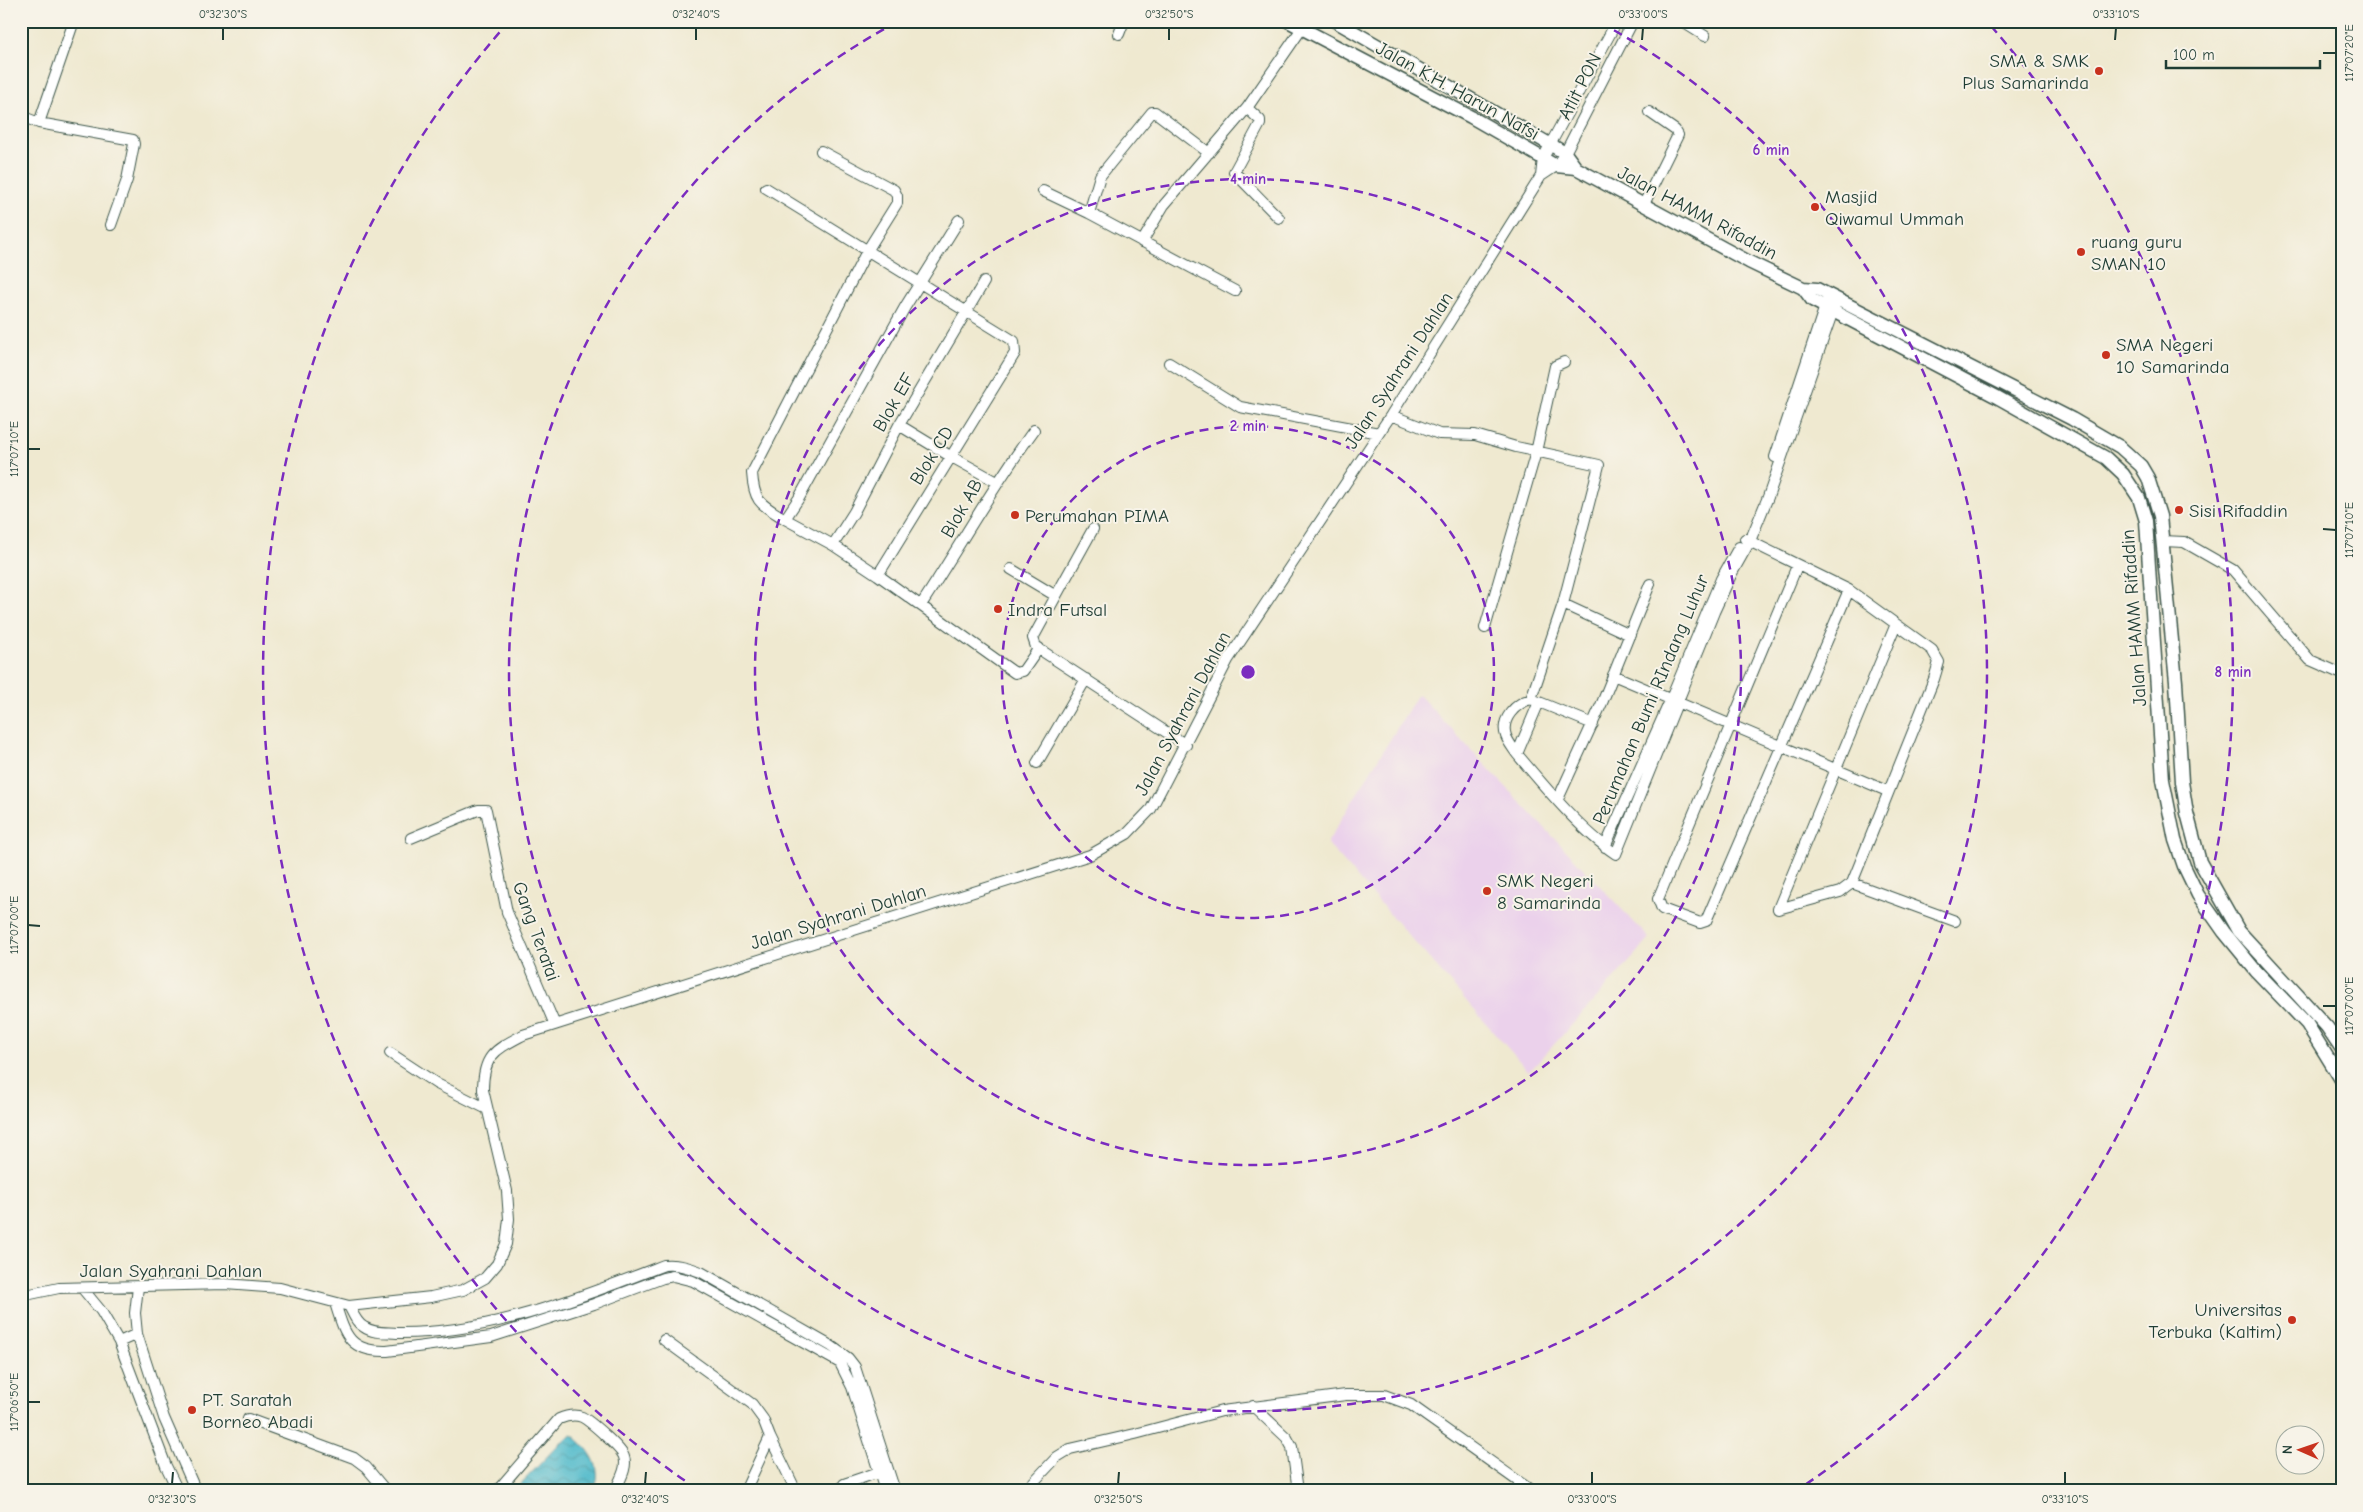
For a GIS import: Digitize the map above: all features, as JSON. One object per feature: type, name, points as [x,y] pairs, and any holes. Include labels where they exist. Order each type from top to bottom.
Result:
[{"type":"main road","name":"Jalan K.H. Harun Nafsi","points":[[1288,21],[1305,25],[1556,166]]},
{"type":"main road","name":"Jalan K.H. Harun Nafsi","points":[[1335,21],[1565,153]]},
{"type":"main road","name":"Jalan HAMM Rifaddin","points":[[1565,153],[1576,168]]},
{"type":"main road","name":"Jalan HAMM Rifaddin","points":[[1556,166],[1576,168],[1749,262],[1803,288],[1817,288],[1831,303],[2098,454],[2123,474],[2139,498],[2146,520],[2163,780],[2175,840],[2184,866],[2198,895],[2224,932],[2256,971],[2308,1024],[2342,1081]]},
{"type":"main road","name":"Jalan HAMM Rifaddin","points":[[1831,303],[2072,419],[2120,447],[2142,466],[2148,478],[2160,516],[2176,682],[2178,737],[2187,813],[2200,862],[2215,892],[2239,931],[2327,1027],[2342,1049]]},
{"type":"main road","points":[[2160,738],[2178,737]]},
{"type":"street","points":[[39,123],[74,21]]},
{"type":"street","points":[[1119,34],[1124,21]]},
{"type":"street","name":"Atlit PON","points":[[1543,158],[1617,21]]},
{"type":"street","name":"Atlit PON","points":[[1556,166],[1565,153],[1633,21]]},
{"type":"street","points":[[1681,21],[1704,36]]},
{"type":"street","points":[[1142,242],[1164,205],[1247,108],[1305,25]]},
{"type":"street","points":[[1247,108],[1260,120],[1260,124],[1234,172],[1279,218]]},
{"type":"street","points":[[1089,213],[1100,176],[1152,112],[1155,112],[1208,153]]},
{"type":"street","points":[[1644,204],[1678,135],[1675,130],[1649,112]]},
{"type":"street","points":[[21,116],[39,123],[133,140],[134,144],[127,180],[111,225]]},
{"type":"street","points":[[820,151],[894,190],[898,196],[897,203],[867,251],[752,472],[756,497],[766,507],[833,545],[878,575],[1015,674],[1023,672],[1039,648]]},
{"type":"street","name":"Jalan Syahrani Dahlan","points":[[21,1296],[59,1288],[225,1284],[262,1285],[349,1306],[431,1297],[463,1290],[485,1278],[497,1264],[506,1244],[509,1219],[507,1191],[483,1090],[483,1075],[486,1062],[496,1049],[523,1035],[555,1024],[1090,856],[1127,834],[1151,809],[1186,745],[1228,660],[1379,433],[1395,416],[1541,176],[1543,158]]},
{"type":"street","name":"Jalan Syahrani Dahlan","points":[[1541,176],[1556,166]]},
{"type":"street","points":[[766,188],[967,312]]},
{"type":"street","points":[[1043,191],[1089,213],[1235,291]]},
{"type":"street","points":[[785,519],[799,498],[920,283],[959,220]]},
{"type":"street","name":"Blok EF","points":[[833,545],[854,512],[899,425],[984,282]]},
{"type":"street","name":"Perumahan Bumi RIndang Luhur","points":[[1535,700],[1515,708],[1510,713],[1505,725],[1506,735],[1517,754],[1605,847],[1674,702],[1721,579],[1747,539],[1768,497],[1831,303]]},
{"type":"street","name":"Blok CD","points":[[878,575],[1015,353],[1015,346],[1011,338],[967,312]]},
{"type":"street","points":[[1485,628],[1536,452],[1555,366],[1564,362]]},
{"type":"street","points":[[1169,363],[1240,407],[1379,433]]},
{"type":"street","points":[[1395,416],[1439,434],[1475,435],[1536,452],[1597,464],[1600,467],[1564,604],[1517,754]]},
{"type":"street","points":[[899,425],[996,482]]},
{"type":"street","name":"Blok AB","points":[[920,605],[955,552],[996,482],[1034,430]]},
{"type":"street","points":[[1093,529],[1034,638],[1034,644],[1186,745]]},
{"type":"street","points":[[1747,539],[1797,566],[1849,590],[1932,650],[1938,658],[1939,666],[1887,791],[1852,882],[1840,892],[1778,909],[1896,624]]},
{"type":"street","points":[[2163,541],[2184,542],[2233,570],[2310,660],[2342,674]]},
{"type":"street","points":[[1797,566],[1658,899],[1662,909],[1700,923],[1706,921],[1849,590]]},
{"type":"street","points":[[1011,569],[1056,596]]},
{"type":"street","points":[[1558,799],[1593,724],[1650,584]]},
{"type":"street","points":[[1564,604],[1630,635]]},
{"type":"street","points":[[1613,675],[1887,791]]},
{"type":"street","points":[[1037,762],[1086,679]]},
{"type":"street","points":[[1535,700],[1593,724]]},
{"type":"street","points":[[1605,847],[1616,854],[1674,702]]},
{"type":"street","name":"Gang Teratai","points":[[411,838],[478,810],[486,810],[507,912],[555,1024]]},
{"type":"street","points":[[1852,882],[1954,921]]},
{"type":"street","points":[[390,1053],[437,1084],[488,1109]]},
{"type":"street","points":[[349,1306],[356,1319],[364,1327],[377,1332],[416,1333],[489,1323],[566,1302],[664,1265],[677,1264],[686,1266],[709,1276],[831,1346],[848,1358],[855,1367],[895,1491]]},
{"type":"street","points":[[335,1303],[346,1335],[352,1342],[371,1352],[491,1337],[594,1304],[663,1278],[682,1278],[693,1281],[840,1363],[852,1387],[885,1491]]},
{"type":"street","points":[[138,1287],[134,1312],[137,1334],[164,1418],[194,1490],[207,1491]]},
{"type":"street","points":[[82,1288],[101,1311],[118,1342],[166,1466],[178,1491]]},
{"type":"street","points":[[400,1333],[402,1349]]},
{"type":"street","points":[[118,1342],[137,1334]]},
{"type":"street","points":[[664,1340],[752,1404],[763,1419],[796,1491]]},
{"type":"street","points":[[1025,1491],[1057,1457],[1070,1449],[1222,1411],[1346,1395],[1384,1395],[1411,1405],[1532,1491]]},
{"type":"street","points":[[1253,1406],[1287,1438],[1292,1447],[1298,1491]]},
{"type":"street","points":[[497,1491],[559,1419],[569,1415],[582,1417],[615,1445],[624,1456],[625,1466],[615,1491]]},
{"type":"street","points":[[248,1419],[354,1458],[366,1467],[386,1491]]},
{"type":"street","points":[[745,1491],[770,1437]]},
{"type":"street","points":[[844,1484],[879,1472]]},
{"type":"shaded area","name":"SMK Negeri 8 Samarinda","points":[[1418,694],[1650,939],[1529,1072],[1327,843]]},
{"type":"water","points":[[572,1435],[594,1459],[597,1482],[594,1491],[514,1491],[560,1443]]},
{"type":"place","name":"SMA & SMK Plus Samarinda","points":[[2099,71]]},
{"type":"place","name":"Masjid Qiwamul Ummah","points":[[1815,207]]},
{"type":"place","name":"ruang guru SMAN 10","points":[[2081,252]]},
{"type":"place","name":"SMA Negeri 10 Samarinda","points":[[2106,355]]},
{"type":"place","name":"Sisi Rifaddin","points":[[2179,510]]},
{"type":"place","name":"Perumahan PIMA","points":[[1015,515]]},
{"type":"place","name":"Indra Futsal","points":[[998,609]]},
{"type":"place","name":"SMK Negeri 8 Samarinda","points":[[1487,891]]},
{"type":"place","name":"Universitas Terbuka (Kaltim)","points":[[2292,1320]]},
{"type":"place","name":"PT. Saratah Borneo Abadi","points":[[192,1410]]}]
